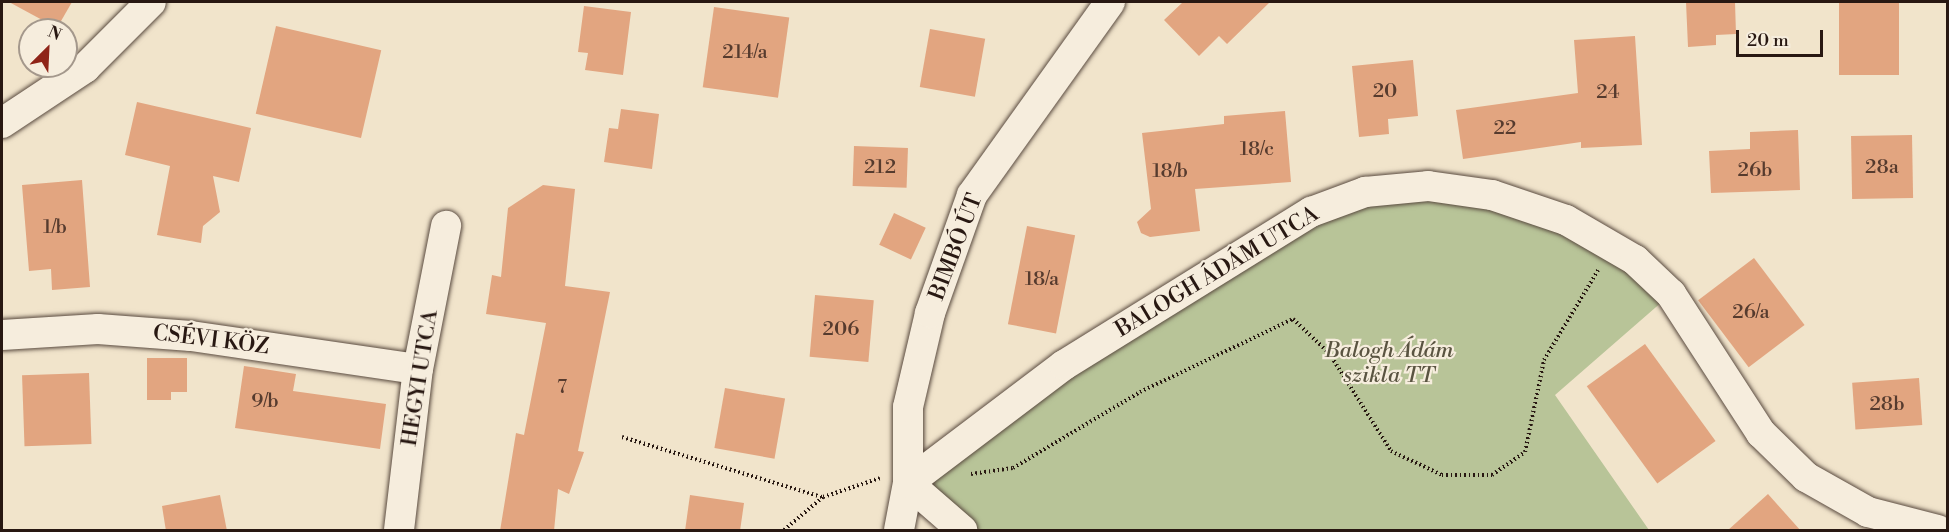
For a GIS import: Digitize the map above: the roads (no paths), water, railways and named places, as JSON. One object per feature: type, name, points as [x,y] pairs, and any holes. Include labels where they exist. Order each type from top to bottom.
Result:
[{"type":"street","points":[[2,123],[85,68],[151,2]]},
{"type":"street","name":"BIMBÓ ÚT","points":[[899,531],[908,483],[908,407],[930,313],[972,195],[1110,2]]},
{"type":"street","name":"BALOGH ÁDÁM UTCA","points":[[908,483],[1064,365],[1202,276],[1311,212],[1365,192],[1428,186],[1492,195],[1566,220],[1635,260],[1671,294],[1761,433],[1806,477],[1868,512],[1919,529]]},
{"type":"street","name":"HEGYI UTCA","points":[[399,531],[418,369],[446,226]]},
{"type":"street","name":"CSÉVI KÖZ","points":[[2,335],[98,329],[191,336],[418,369]]},
{"type":"street","points":[[908,483],[962,531]]},
{"type":"park label","name":"Balogh Ádám szikla TT","points":[[1389,362]]}]
